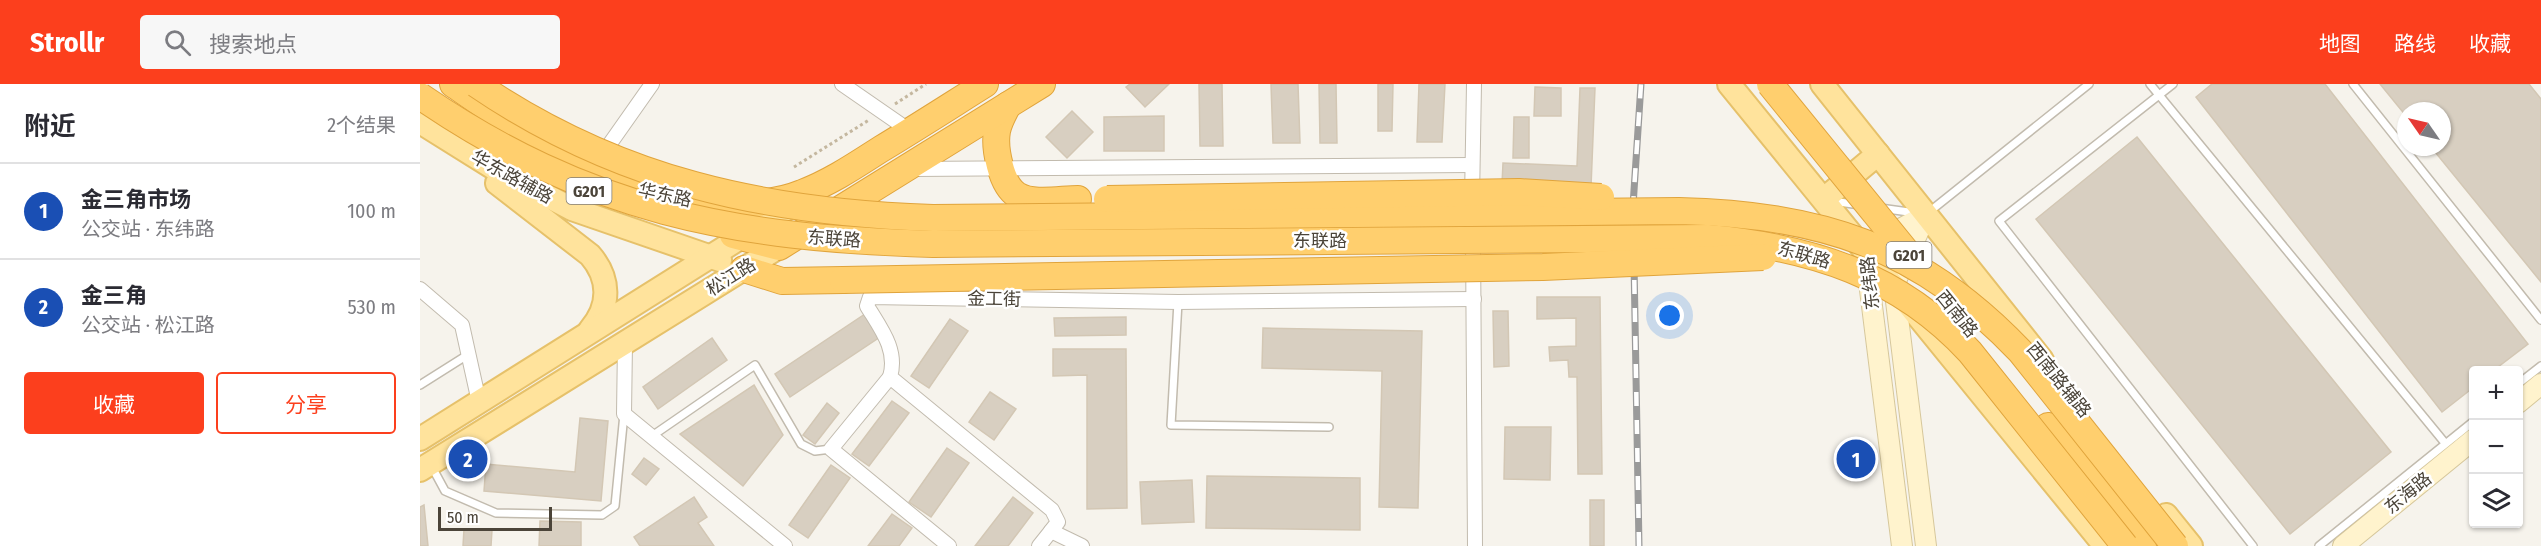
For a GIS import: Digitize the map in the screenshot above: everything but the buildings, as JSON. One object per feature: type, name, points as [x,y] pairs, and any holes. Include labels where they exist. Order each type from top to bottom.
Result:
[{"type":"highway","name":"华东路","points":[[421,84],[549,170],[582,188],[649,213],[779,247]]},
{"type":"highway","name":"华东路","points":[[453,84],[560,155],[592,172],[658,195],[692,202],[767,203],[800,194],[830,182]]},
{"type":"highway","name":"东联路","points":[[476,84],[569,139],[664,178],[772,203],[875,216],[933,218],[1721,212],[1801,223],[1836,232],[1897,256],[1950,287],[2000,330],[2020,351],[2175,546]]},
{"type":"highway","name":"松江路","points":[[830,182],[985,84]]},
{"type":"highway","name":"松江路","points":[[779,247],[1042,84]]},
{"type":"highway","name":"西南路","points":[[1770,84],[2160,546]]},
{"type":"highway","name":"西南路","points":[[1790,84],[2053,422],[2143,546]]},
{"type":"highway","name":"东联路","points":[[420,96],[504,149],[552,173],[650,209],[762,233],[817,239],[933,244],[1708,238],[1778,247],[1839,265],[1899,292],[1948,329],[2125,546]]},
{"type":"highway","points":[[1008,105],[996,133],[1001,169],[1008,187],[1018,195],[1032,200],[1551,193],[1721,212]]},
{"type":"highway","points":[[744,269],[782,281],[1531,267],[1763,257],[1839,265]]},
{"type":"main road","points":[[499,84],[602,155],[666,187],[734,204]]},
{"type":"main road","points":[[1730,84],[2105,546]]},
{"type":"main road","points":[[1822,84],[1926,215]]},
{"type":"main road","name":"华东路辅路","points":[[420,122],[446,140],[537,193],[572,209],[744,269]]},
{"type":"main road","points":[[446,140],[475,166],[590,255],[598,265],[603,275],[606,298],[598,319],[582,337]]},
{"type":"main road","points":[[1824,199],[1878,154]]},
{"type":"main road","name":"松江路","points":[[420,439],[830,182]]},
{"type":"main road","name":"东纬路","points":[[1902,546],[1865,249],[1926,215]]},
{"type":"main road","name":"东纬路","points":[[1926,215],[1894,285],[1926,546]]},
{"type":"main road","name":"西南路辅路","points":[[1926,215],[2191,546]]},
{"type":"main road","name":"松江路","points":[[425,467],[779,247]]},
{"type":"main road","points":[[2523,399],[2541,384]]},
{"type":"main road","name":"东海路","points":[[2343,546],[2469,443]]},
{"type":"street","points":[[602,155],[652,84]]},
{"type":"street","points":[[842,84],[910,131]]},
{"type":"street","points":[[1474,84],[1472,165],[1475,546]]},
{"type":"street","points":[[904,170],[1472,165]]},
{"type":"street","points":[[420,289],[462,325],[479,402]]},
{"type":"street","name":"金工街","points":[[890,377],[894,363],[891,350],[867,306],[870,297],[1178,302],[1474,299]]},
{"type":"street","points":[[625,343],[624,414],[785,546]]},
{"type":"street","points":[[949,546],[831,449],[890,377],[1052,510],[1058,522],[1039,546]]},
{"type":"street","points":[[1051,531],[1082,546]]},
{"type":"lane","points":[[1824,199],[1926,215],[2089,84]]},
{"type":"lane","points":[[2150,84],[2445,443]]},
{"type":"lane","points":[[2173,84],[2000,221],[2253,546]]},
{"type":"lane","points":[[2353,84],[2541,320]]},
{"type":"lane","points":[[1178,302],[1171,425],[1329,427]]},
{"type":"lane","points":[[420,385],[469,354]]},
{"type":"lane","points":[[652,436],[755,365],[801,444],[815,451],[831,449]]},
{"type":"lane","points":[[2523,380],[2541,366]]},
{"type":"lane","points":[[425,467],[445,491],[496,513],[602,514],[615,506],[624,414]]},
{"type":"lane","points":[[2319,546],[2469,425]]},
{"type":"path","points":[[794,167],[926,84]]},
{"type":"railway","points":[[1639,546],[1633,206],[1641,84]]},
{"type":"place","name":"金三角","points":[[468,459]]},
{"type":"place","name":"金三角市场","points":[[1856,459]]}]
